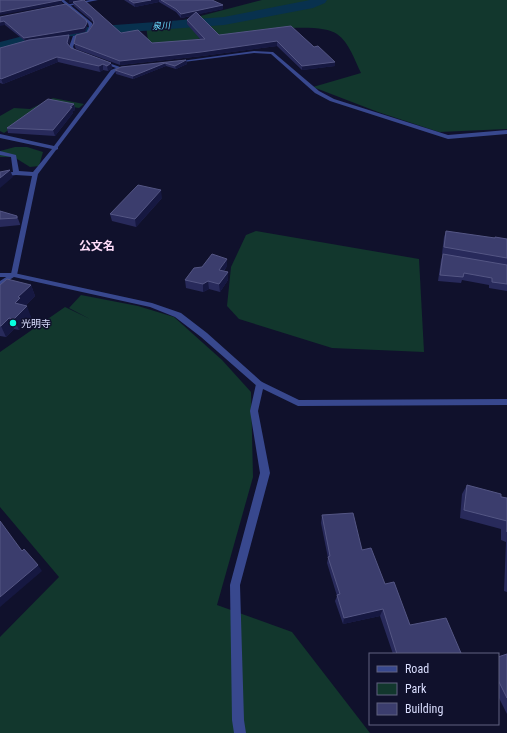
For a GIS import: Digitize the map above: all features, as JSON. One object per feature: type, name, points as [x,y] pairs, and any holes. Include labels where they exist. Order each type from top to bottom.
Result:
[{"type":"street","points":[[62,0],[90,22],[91,27],[87,34],[72,37],[71,47],[74,51],[87,56]]},
{"type":"street","points":[[53,8],[96,0]]},
{"type":"street","points":[[172,62],[254,52],[272,53],[317,92],[332,100],[448,137],[507,132]]},
{"type":"street","points":[[94,58],[120,68]]},
{"type":"street","points":[[0,284],[14,275],[35,174],[113,72],[120,68],[135,66]]},
{"type":"street","points":[[0,136],[56,148]]},
{"type":"street","points":[[0,152],[14,156],[16,173]]},
{"type":"street","points":[[0,175],[16,173],[35,174]]},
{"type":"street","points":[[0,275],[14,275],[152,305],[178,315],[204,335],[260,384],[298,403],[507,402]]},
{"type":"street","points":[[240,733],[238,720],[235,586],[265,473],[254,411],[260,384]]},
{"type":"green space","points":[[262,0],[507,0],[507,129],[439,132],[378,112],[313,87],[361,73],[351,52],[341,37],[323,29],[276,29],[247,32],[149,47],[146,26],[189,19]]},
{"type":"green space","points":[[53,98],[84,104],[79,108],[50,103],[4,133],[0,131],[0,116],[14,108],[30,109]]},
{"type":"green space","points":[[15,147],[27,147],[43,152],[39,166],[30,167],[14,157],[0,157],[0,151]]},
{"type":"green space","points":[[256,231],[419,259],[424,352],[332,348],[239,319],[227,306],[231,267],[246,235]]},
{"type":"green space","points":[[81,295],[138,306],[174,317],[222,360],[251,392],[253,477],[217,605],[292,632],[370,733],[0,733],[0,637],[59,577],[0,507],[0,352],[65,307],[90,319],[69,308]]},
{"type":"building","points":[[0,0],[62,0],[0,12]]},
{"type":"building","points":[[84,0],[121,33],[138,30],[152,43],[205,39],[187,20],[196,12],[219,35],[291,26],[314,47],[318,46],[335,62],[302,66],[277,41],[201,52],[120,61],[74,43],[76,35],[88,32],[94,23],[92,18],[73,2]]},
{"type":"building","points":[[129,0],[151,0],[134,3]]},
{"type":"building","points":[[161,0],[212,0],[223,5],[181,14],[176,9]]},
{"type":"building","points":[[66,4],[86,20],[87,23],[84,28],[24,38],[4,21],[0,22],[0,17]]},
{"type":"building","points":[[69,35],[67,43],[71,48],[111,63],[107,66],[103,64],[99,66],[57,57],[1,79],[0,78],[0,48],[29,40]]},
{"type":"building","points":[[186,60],[175,66],[165,63],[133,76],[115,70],[121,67]]},
{"type":"building","points":[[48,99],[74,104],[70,107],[72,107],[53,130],[7,128]]},
{"type":"building","points":[[10,170],[0,178],[0,172]]},
{"type":"building","points":[[138,185],[161,190],[135,219],[110,214]]},
{"type":"building","points":[[0,211],[17,216],[17,218],[0,219]]},
{"type":"building","points":[[446,231],[507,239],[507,258],[444,247]]},
{"type":"building","points":[[212,254],[227,259],[219,270],[228,272],[219,284],[208,281],[203,284],[185,280],[194,268],[202,267]]},
{"type":"building","points":[[443,254],[507,265],[507,284],[492,282],[492,278],[464,273],[463,277],[440,275]]},
{"type":"building","points":[[7,279],[31,285],[18,297],[20,298],[15,303],[27,306],[14,319],[9,318],[0,326],[0,285]]},
{"type":"building","points":[[467,485],[501,494],[501,497],[507,498],[507,521],[464,510]]},
{"type":"building","points":[[353,513],[362,550],[371,548],[385,584],[394,582],[410,625],[446,618],[461,653],[397,653],[383,609],[344,618],[337,595],[340,594],[328,557],[330,556],[322,515]]},
{"type":"building","points":[[0,521],[22,551],[24,549],[38,565],[0,597]]},
{"type":"building","points":[[507,654],[507,698],[499,682],[499,657]]},
{"type":"waterway","name":"泉川","points":[[0,47],[35,37],[60,33],[224,21],[313,4],[320,0]]},
{"type":"place","name":"光明寺","points":[[13,323]]},
{"type":"district","name":"公文名","points":[[97,246]]}]
